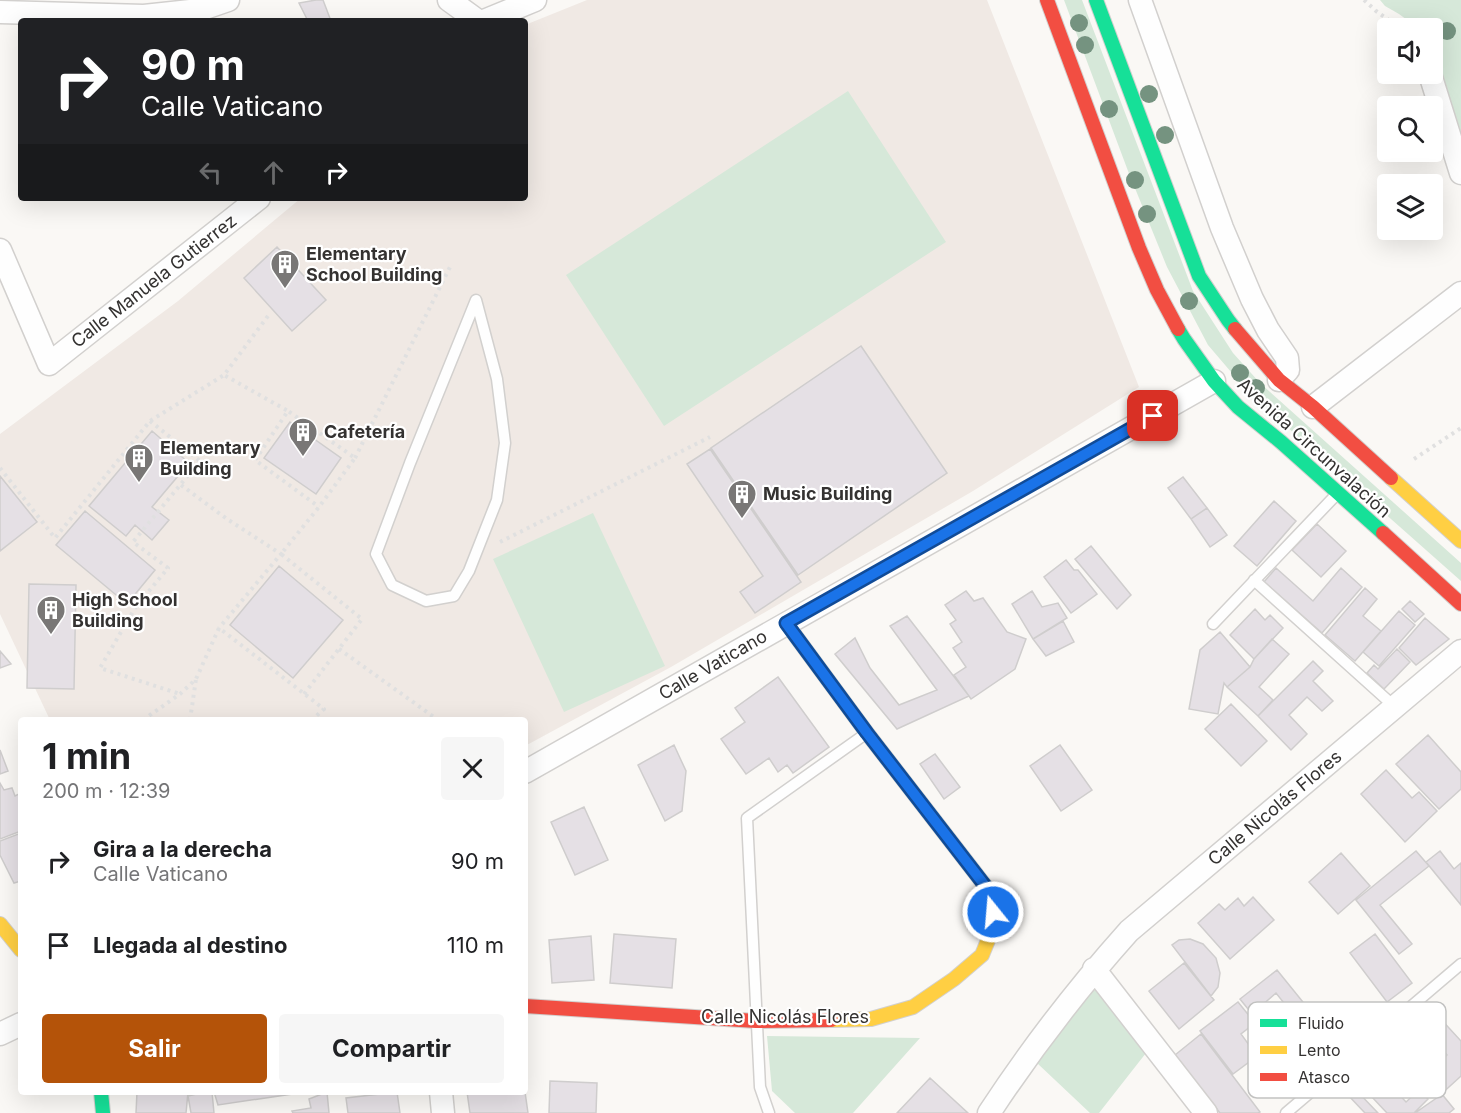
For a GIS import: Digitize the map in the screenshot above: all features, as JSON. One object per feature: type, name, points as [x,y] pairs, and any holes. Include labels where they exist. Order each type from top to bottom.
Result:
[{"type":"main road","name":"Avenida Circunvalación","points":[[1047,0],[1135,237],[1157,290],[1184,339],[1214,381],[1238,407],[1281,442],[1461,604]]},
{"type":"main road","name":"Avenida Circunvalación","points":[[1096,0],[1199,276],[1228,320],[1279,380],[1461,541]]},
{"type":"main road","name":"Calle Nicolás Flores","points":[[528,1006],[756,1021],[872,1019],[913,1007],[954,980],[982,955],[993,928],[993,896],[867,733],[786,623]]},
{"type":"main road","points":[[0,924],[18,946]]},
{"type":"main road","points":[[100,1095],[103,1113]]},
{"type":"street","points":[[0,12],[144,16],[198,10],[228,0]]},
{"type":"street","points":[[449,0],[474,18]]},
{"type":"street","points":[[491,18],[535,0]]},
{"type":"street","points":[[1140,0],[1222,228],[1252,299],[1268,330],[1287,358],[1288,370],[1279,380]]},
{"type":"street","points":[[1434,84],[1461,173]]},
{"type":"street","name":"Calle Manuela Gutierrez","points":[[0,250],[49,364],[255,201]]},
{"type":"street","points":[[1312,407],[1461,293]]},
{"type":"street","name":"Calle Vaticano","points":[[528,770],[1214,381]]},
{"type":"street","name":"Calle Nicolás Flores","points":[[989,1113],[1094,969],[1129,931],[1461,651]]},
{"type":"street","points":[[1094,969],[1206,1113]]},
{"type":"street","points":[[0,1034],[18,1025]]},
{"type":"street","points":[[441,1095],[443,1113]]},
{"type":"lane","points":[[476,300],[497,380],[505,444],[497,500],[469,571],[454,596],[426,601],[392,585],[376,554],[476,300]]},
{"type":"lane","points":[[1213,624],[1338,494]]},
{"type":"lane","points":[[1254,580],[1395,707]]},
{"type":"lane","points":[[769,1113],[760,1087],[747,818],[867,733]]},
{"type":"lane","points":[[1416,1002],[1461,964]]},
{"type":"lane","points":[[1286,1113],[1304,1098]]},
{"type":"path","points":[[1364,0],[1386,18]]},
{"type":"path","points":[[190,717],[196,679],[219,628],[319,507],[355,458],[450,267]]},
{"type":"path","points":[[0,468],[54,538],[150,421],[224,375],[267,316]]},
{"type":"path","points":[[224,375],[288,411],[355,458]]},
{"type":"path","points":[[288,411],[255,460],[319,507]]},
{"type":"path","points":[[150,421],[200,461],[133,542],[168,568],[135,608],[100,668],[180,693]]},
{"type":"path","points":[[1388,477],[1461,428]]},
{"type":"path","points":[[494,545],[710,437]]},
{"type":"path","points":[[181,485],[227,519],[281,554],[362,619],[304,694]]},
{"type":"path","points":[[219,628],[324,709],[315,717]]},
{"type":"path","points":[[339,649],[434,717]]},
{"type":"path","points":[[147,717],[196,679]]},
{"type":"shaded area","points":[[587,0],[987,0],[1139,387],[973,491],[671,667],[528,744],[528,717],[49,717],[0,614],[0,434],[178,301],[297,201],[528,201],[528,24]]},
{"type":"green space","points":[[1064,0],[1082,0],[1193,291],[1233,353],[1260,383],[1461,563],[1461,581],[1269,411],[1208,345],[1167,267],[1128,171]]},
{"type":"green space","points":[[1380,0],[1461,0],[1461,133],[1443,77],[1443,18],[1404,18],[1385,6]]},
{"type":"green space","points":[[848,91],[946,242],[664,426],[566,275]]},
{"type":"green space","points":[[593,513],[665,666],[564,712],[493,559]]},
{"type":"green space","points":[[1098,989],[1146,1053],[1099,1113],[1090,1113],[1037,1063],[1084,994]]},
{"type":"green space","points":[[767,1036],[920,1038],[853,1113],[795,1113],[772,1091]]},
{"type":"building","points":[[323,0],[330,18],[306,18],[299,3]]},
{"type":"building","name":"Elementary School Building","points":[[277,247],[326,300],[292,331],[244,278]]},
{"type":"building","points":[[861,346],[947,473],[798,575],[711,448]]},
{"type":"building","name":"Cafetería","points":[[290,422],[341,458],[316,494],[264,458]]},
{"type":"building","name":"Elementary Building","points":[[152,431],[189,463],[152,507],[169,520],[152,540],[135,525],[126,536],[89,506]]},
{"type":"building","name":"Music Building","points":[[710,449],[801,582],[755,613],[740,592],[763,576],[687,464]]},
{"type":"building","points":[[0,476],[37,522],[0,551]]},
{"type":"building","points":[[1183,477],[1207,508],[1191,519],[1168,488]]},
{"type":"building","points":[[1274,501],[1296,521],[1257,566],[1234,546]]},
{"type":"building","points":[[1207,508],[1227,535],[1210,547],[1191,519]]},
{"type":"building","points":[[85,511],[155,570],[127,604],[56,545]]},
{"type":"building","points":[[1317,524],[1346,551],[1321,577],[1292,550]]},
{"type":"building","points":[[1091,546],[1131,595],[1117,609],[1075,559]]},
{"type":"building","points":[[1066,560],[1074,570],[1078,570],[1097,594],[1071,613],[1044,577]]},
{"type":"building","points":[[279,566],[343,620],[293,678],[230,625]]},
{"type":"building","points":[[1276,568],[1313,601],[1341,568],[1362,587],[1322,633],[1264,582]]},
{"type":"building","name":"High School Building","points":[[29,584],[76,585],[74,689],[27,688]]},
{"type":"building","points":[[1365,588],[1377,599],[1363,616],[1381,631],[1355,661],[1325,635]]},
{"type":"building","points":[[966,591],[974,601],[983,598],[1007,632],[1026,639],[1015,669],[971,699],[954,675],[966,667],[953,648],[962,642],[950,624],[956,620],[945,605]]},
{"type":"building","points":[[1032,591],[1042,607],[1058,603],[1067,618],[1033,639],[1012,604]]},
{"type":"building","points":[[1410,601],[1424,614],[1415,622],[1402,609]]},
{"type":"building","points":[[1255,609],[1265,620],[1270,615],[1283,628],[1254,659],[1230,635]]},
{"type":"building","points":[[1399,611],[1415,625],[1379,666],[1363,652]]},
{"type":"building","points":[[907,616],[969,696],[897,729],[835,654],[855,638],[870,668],[899,705],[937,690],[890,626]]},
{"type":"building","points":[[1425,618],[1449,639],[1416,665],[1399,648]]},
{"type":"building","points":[[1063,621],[1074,642],[1046,656],[1033,639]]},
{"type":"building","points":[[1220,632],[1250,667],[1227,687],[1224,683],[1218,714],[1189,709],[1200,650]]},
{"type":"building","points":[[1272,639],[1289,654],[1259,687],[1273,700],[1258,716],[1227,687],[1250,667]]},
{"type":"building","points":[[1397,649],[1410,662],[1384,689],[1367,673],[1374,665],[1378,669]]},
{"type":"building","points":[[0,651],[11,664],[0,668]]},
{"type":"building","points":[[1313,661],[1323,671],[1313,681],[1333,701],[1322,711],[1307,697],[1289,715],[1307,734],[1291,750],[1258,716]]},
{"type":"building","points":[[778,677],[829,747],[793,773],[787,765],[778,772],[769,758],[746,774],[721,739],[745,722],[735,708]]},
{"type":"building","points":[[1231,704],[1267,741],[1241,766],[1205,729]]},
{"type":"building","points":[[1428,735],[1461,772],[1461,789],[1439,809],[1396,764]]},
{"type":"building","points":[[674,745],[686,771],[682,811],[665,821],[638,765]]},
{"type":"building","points":[[1060,745],[1092,790],[1061,811],[1030,766]]},
{"type":"building","points":[[0,750],[8,771],[0,774]]},
{"type":"building","points":[[935,754],[960,787],[944,799],[920,764]]},
{"type":"building","points":[[1386,770],[1412,798],[1419,792],[1437,811],[1405,842],[1361,794]]},
{"type":"building","points":[[0,783],[4,790],[12,788],[15,796],[18,794],[18,832],[0,839]]},
{"type":"building","points":[[584,807],[608,860],[575,875],[551,822]]},
{"type":"building","points":[[18,834],[18,882],[14,883],[0,855],[0,841]]},
{"type":"building","points":[[1416,851],[1429,866],[1380,905],[1412,944],[1399,954],[1356,900]]},
{"type":"building","points":[[1440,851],[1454,869],[1461,863],[1461,905],[1426,862]]},
{"type":"building","points":[[1341,853],[1370,886],[1338,914],[1309,882]]},
{"type":"building","points":[[1253,897],[1274,920],[1230,959],[1198,923],[1219,904],[1225,910],[1238,898],[1244,906]]},
{"type":"building","points":[[614,934],[676,939],[672,988],[610,983]]},
{"type":"building","points":[[1375,934],[1412,983],[1387,1002],[1350,953]]},
{"type":"building","points":[[591,936],[594,980],[552,983],[549,940]]},
{"type":"building","points":[[1190,939],[1203,944],[1216,958],[1220,973],[1218,987],[1211,996],[1172,945],[1179,940]]},
{"type":"building","points":[[1184,963],[1214,1000],[1179,1029],[1149,991]]},
{"type":"building","points":[[1277,970],[1303,1002],[1283,1002],[1276,993],[1266,1002],[1248,1002],[1248,1009],[1240,999]]},
{"type":"building","points":[[1238,1002],[1248,1014],[1248,1028],[1241,1034],[1248,1044],[1248,1063],[1233,1074],[1200,1031]]},
{"type":"building","points":[[1446,1025],[1461,1041],[1461,1076],[1446,1090],[1446,1056]]},
{"type":"building","points":[[1201,1034],[1260,1112],[1220,1113],[1175,1055]]},
{"type":"building","points":[[930,1078],[968,1113],[897,1113]]},
{"type":"building","points":[[550,1081],[597,1083],[596,1113],[549,1113]]},
{"type":"building","points":[[137,1095],[188,1095],[186,1113],[136,1113]]},
{"type":"building","points":[[212,1095],[214,1113],[191,1113],[188,1096]]},
{"type":"building","points":[[215,1095],[285,1095],[218,1105]]},
{"type":"building","points":[[327,1095],[329,1113],[293,1113],[292,1111],[311,1108],[309,1099]]},
{"type":"building","points":[[397,1095],[400,1113],[348,1113],[346,1098]]},
{"type":"building","points":[[467,1095],[525,1095],[528,1113],[470,1113]]},
{"type":"building","points":[[1351,1098],[1364,1098],[1378,1113],[1365,1113]]},
{"type":"building","points":[[1373,1098],[1402,1098],[1406,1102],[1410,1098],[1428,1099],[1414,1113],[1387,1113]]},
{"type":"building","points":[[1437,1098],[1445,1098],[1454,1109],[1449,1113],[1415,1113]]},
{"type":"traffic: fast","points":[[1096,0],[1199,276],[1235,329]]},
{"type":"traffic: fast","points":[[1178,329],[1214,381],[1238,407],[1383,533]]},
{"type":"traffic: fast","points":[[786,623],[867,733],[990,892]]},
{"type":"traffic: fast","points":[[101,1095],[103,1113]]},
{"type":"traffic: slow","points":[[1391,478],[1461,541]]},
{"type":"traffic: slow","points":[[831,1020],[871,1019],[913,1007],[954,979],[982,955],[993,928],[993,896],[990,892]]},
{"type":"traffic: slow","points":[[0,924],[18,946]]},
{"type":"traffic: jam","points":[[1047,0],[1139,248],[1157,290],[1178,329]]},
{"type":"traffic: jam","points":[[1235,329],[1279,380],[1313,407],[1391,478]]},
{"type":"traffic: jam","points":[[1383,533],[1461,604]]},
{"type":"traffic: jam","points":[[528,1006],[756,1021],[831,1020]]},
{"type":"place","name":"Elementary School Building","points":[[285,290]]},
{"type":"place","name":"Cafetería","points":[[303,458]]},
{"type":"place","name":"Elementary Building","points":[[139,484]]},
{"type":"place","name":"Music Building","points":[[742,520]]},
{"type":"place","name":"High School Building","points":[[51,636]]},
{"type":"route","points":[[993,912],[993,896],[867,733],[786,623],[1153,416]]}]
